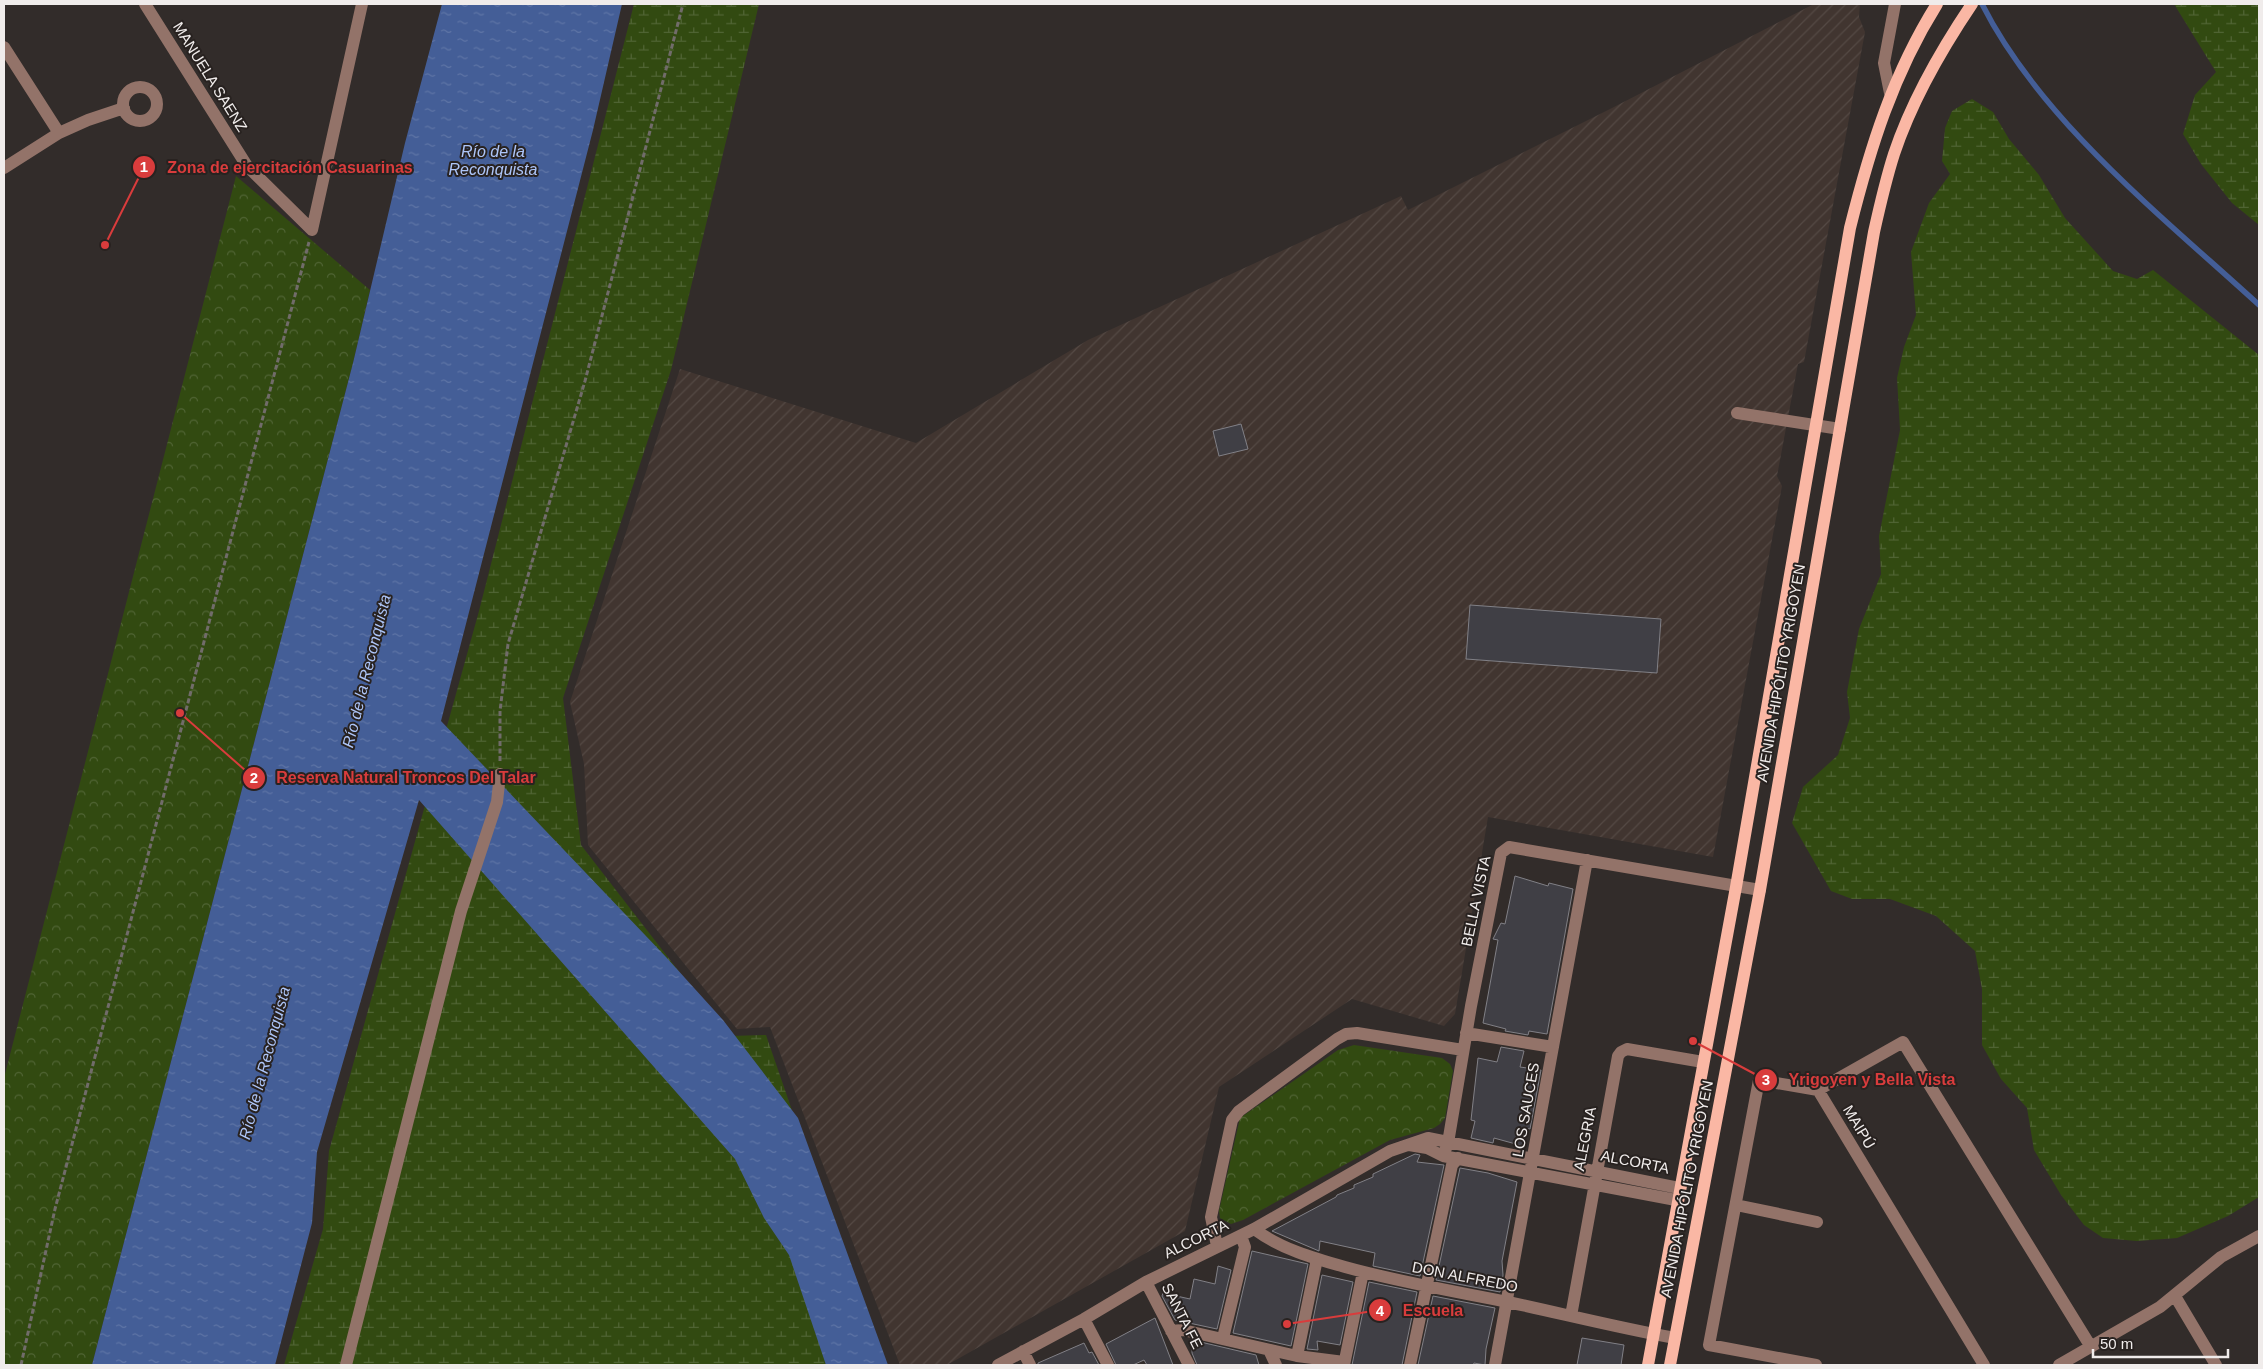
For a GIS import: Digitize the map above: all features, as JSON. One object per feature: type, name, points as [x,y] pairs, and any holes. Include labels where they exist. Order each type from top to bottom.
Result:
[{"type":"main road","name":"AVENIDA HIPÓLITO YRIGOYEN","points":[[1648,1365],[1736,887],[1850,228],[1862,178],[1890,93],[1937,4]]},
{"type":"main road","name":"AVENIDA HIPÓLITO YRIGOYEN","points":[[1670,1365],[1760,890],[1874,232],[1884,188],[1909,116],[1930,73],[1972,4]]},
{"type":"street","name":"MANUELA SAENZ","points":[[145,4],[247,166],[312,230]]},
{"type":"street","points":[[312,230],[362,4]]},
{"type":"street","points":[[1890,93],[1884,63],[1895,4]]},
{"type":"street","points":[[4,47],[59,133]]},
{"type":"street","points":[[4,168],[59,133],[88,120],[124,108]]},
{"type":"street","points":[[1737,413],[1840,429]]},
{"type":"street","points":[[346,1365],[461,911],[497,802],[500,774]]},
{"type":"street","name":"BELLA VISTA","points":[[1443,1156],[1448,1143],[1466,1033],[1502,853],[1509,847],[1760,890]]},
{"type":"street","name":"LOS SAUCES","points":[[1496,1365],[1588,860]]},
{"type":"street","points":[[1217,1246],[1211,1217],[1232,1120],[1239,1111],[1346,1034],[1357,1033],[1463,1050]]},
{"type":"street","points":[[1466,1033],[1553,1047]]},
{"type":"street","points":[[1816,1365],[1710,1345],[1759,1080],[1818,1090],[1903,1042],[2091,1347]]},
{"type":"street","name":"ALEGRIA","points":[[1571,1316],[1611,1092],[1621,1052],[1627,1049],[1703,1062]]},
{"type":"street","name":"MAIPÚ","points":[[1818,1090],[1984,1365]]},
{"type":"street","name":"ALCORTA","points":[[998,1365],[1084,1319],[1146,1282],[1254,1229],[1390,1151],[1428,1138],[1534,1159],[1595,1177],[1678,1194]]},
{"type":"street","name":"ALCORTA","points":[[1409,1145],[1427,1148],[1443,1156],[1532,1172],[1595,1177]]},
{"type":"street","points":[[1410,1365],[1452,1165],[1458,1158]]},
{"type":"street","points":[[1736,1205],[1817,1222]]},
{"type":"street","name":"DON ALFREDO","points":[[1254,1229],[1272,1242],[1317,1259],[1363,1272],[1426,1288],[1507,1302],[1675,1338]]},
{"type":"street","points":[[1223,1338],[1245,1247],[1240,1236]]},
{"type":"street","points":[[2060,1365],[2160,1307],[2221,1256],[2259,1236]]},
{"type":"street","points":[[1297,1356],[1317,1259]]},
{"type":"street","points":[[1171,1331],[1183,1330],[1297,1356],[1344,1364],[1363,1272]]},
{"type":"street","name":"SANTA FE","points":[[1146,1282],[1189,1365]]},
{"type":"street","points":[[2175,1296],[2216,1365]]},
{"type":"street","points":[[1084,1319],[1108,1365]]},
{"type":"street","points":[[1269,1350],[1276,1365]]},
{"type":"street","points":[[1023,1351],[1030,1365]]},
{"type":"path","points":[[500,774],[500,710],[508,644],[586,381],[683,4]]},
{"type":"path","points":[[21,1365],[55,1208],[312,230]]},
{"type":"shaded area","points":[[1814,4],[1860,4],[1859,17],[1865,32],[1804,362],[1798,364],[1777,476],[1782,486],[1713,857],[1488,817],[1455,1014],[1444,1026],[1352,999],[1219,1087],[1185,1231],[947,1365],[900,1365],[770,1027],[737,1029],[588,845],[584,764],[570,702],[680,369],[916,443],[1088,340],[1401,196],[1408,210]]},
{"type":"green space","points":[[634,4],[759,4],[671,370],[563,698],[581,845],[729,1036],[766,1035],[880,1365],[284,1365],[323,1229],[329,1151],[479,611]]},
{"type":"green space","points":[[2174,4],[2259,4],[2259,225],[2232,203],[2201,164],[2183,134],[2195,95],[2216,72]]},
{"type":"green space","points":[[1972,99],[1993,112],[2009,139],[2039,175],[2065,218],[2113,271],[2137,279],[2153,270],[2259,355],[2259,1197],[2228,1216],[2177,1238],[2137,1241],[2103,1238],[2084,1225],[2061,1195],[2034,1150],[2027,1108],[2001,1079],[1982,1045],[1982,989],[1975,951],[1936,916],[1890,899],[1852,899],[1831,891],[1792,823],[1803,787],[1838,755],[1850,718],[1847,692],[1859,629],[1881,574],[1879,536],[1900,430],[1897,378],[1904,347],[1916,315],[1911,252],[1929,203],[1950,174],[1942,161],[1945,128],[1952,111]]},
{"type":"green space","points":[[236,176],[370,290],[353,363],[92,1365],[4,1365],[4,1078]]},
{"type":"green space","points":[[1354,1045],[1442,1058],[1450,1064],[1453,1071],[1445,1118],[1434,1128],[1390,1140],[1243,1220],[1231,1224],[1220,1218],[1219,1211],[1240,1118],[1338,1050]]},
{"type":"water","name":"Río de la Reconquista","points":[[442,4],[622,4],[593,130],[441,721],[666,957],[723,1020],[798,1118],[888,1365],[826,1365],[789,1255],[764,1218],[735,1159],[419,800],[317,1152],[312,1223],[275,1365],[92,1365],[353,363],[405,143]]},
{"type":"building","points":[[1241,424],[1248,449],[1219,456],[1213,431]]},
{"type":"building","points":[[1470,605],[1661,619],[1657,673],[1466,659]]},
{"type":"building","points":[[1515,876],[1548,886],[1549,883],[1573,889],[1547,1034],[1529,1031],[1528,1035],[1505,1031],[1506,1029],[1483,1023],[1498,940],[1493,939],[1501,923],[1505,924]]},
{"type":"building","points":[[1501,1047],[1524,1051],[1520,1067],[1541,1070],[1530,1129],[1525,1128],[1523,1146],[1494,1138],[1493,1143],[1471,1138],[1475,1121],[1471,1120],[1478,1058],[1497,1062]]},
{"type":"building","points":[[1415,1154],[1420,1155],[1417,1162],[1444,1165],[1420,1276],[1373,1266],[1375,1253],[1320,1241],[1319,1251],[1272,1231],[1337,1195],[1354,1188],[1354,1185],[1373,1177],[1373,1174]]},
{"type":"building","points":[[1460,1168],[1488,1173],[1517,1182],[1502,1261],[1503,1275],[1500,1292],[1436,1280]]},
{"type":"building","points":[[1252,1251],[1308,1264],[1291,1346],[1233,1333]]},
{"type":"building","points":[[1218,1266],[1231,1270],[1217,1329],[1175,1320],[1162,1296],[1163,1293],[1190,1299],[1194,1279],[1215,1284]]},
{"type":"building","points":[[1322,1275],[1353,1282],[1340,1345],[1317,1341],[1318,1350],[1307,1349]]},
{"type":"building","points":[[1369,1282],[1417,1292],[1402,1365],[1352,1365]]},
{"type":"building","points":[[1433,1296],[1495,1308],[1486,1349],[1485,1365],[1474,1363],[1473,1365],[1418,1365]]},
{"type":"building","points":[[1155,1318],[1173,1365],[1147,1365],[1144,1360],[1133,1365],[1116,1365],[1106,1344]]},
{"type":"building","points":[[1582,1338],[1624,1345],[1621,1365],[1577,1365]]},
{"type":"building","points":[[1192,1340],[1256,1355],[1259,1365],[1197,1365],[1192,1353]]},
{"type":"building","points":[[1084,1343],[1089,1353],[1092,1352],[1099,1365],[1038,1365],[1038,1363]]},
{"type":"waterway","points":[[1982,4],[2007,47],[2037,88],[2070,127],[2145,202],[2259,305]]},
{"type":"place","name":"Zona de ejercitación Casuarinas","points":[[105,245]]},
{"type":"place","name":"Reserva Natural Troncos Del Talar","points":[[180,713]]},
{"type":"place","name":"Yrigoyen y Bella Vista","points":[[1693,1041]]},
{"type":"place","name":"Escuela","points":[[1287,1324]]}]
